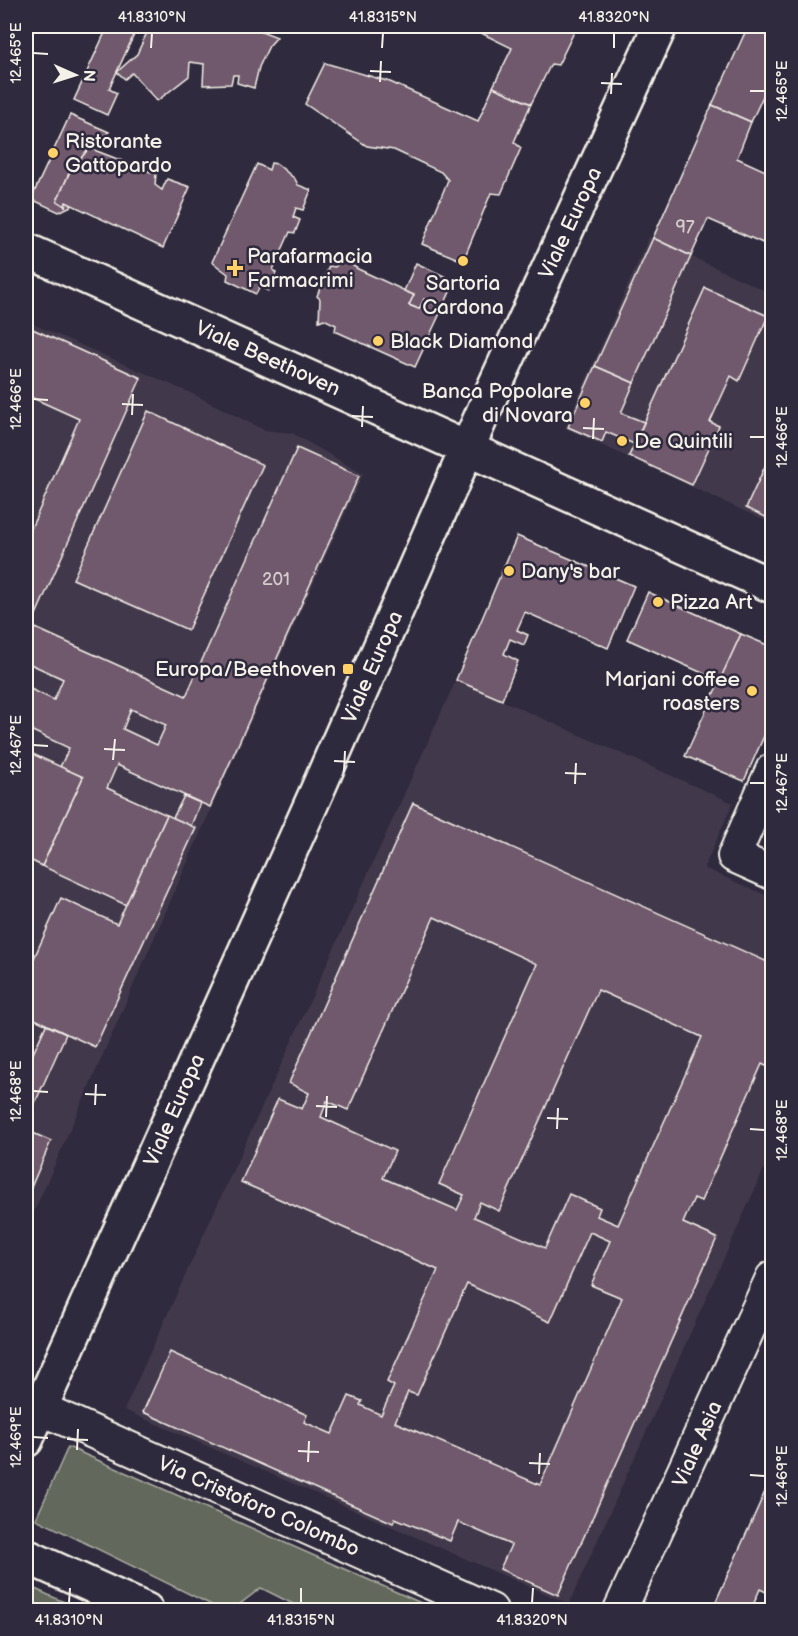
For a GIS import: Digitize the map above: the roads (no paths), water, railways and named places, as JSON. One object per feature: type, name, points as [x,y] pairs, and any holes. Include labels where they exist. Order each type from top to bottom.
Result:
[{"type":"street","name":"Viale Europa","points":[[26,1440],[33,1405],[317,792],[468,448],[660,26]]},
{"type":"street","name":"Viale Beethoven","points":[[26,250],[772,586]]},
{"type":"street","points":[[772,770],[734,856],[772,873]]},
{"type":"street","name":"Viale Asia","points":[[620,1611],[771,1287]]},
{"type":"street","name":"Via Cristoforo Colombo","points":[[33,1405],[491,1611]]},
{"type":"street","points":[[26,1556],[146,1611]]},
{"type":"place","name":"Ristorante Gattopardo","points":[[53,153]]},
{"type":"place","name":"Sartoria Cardona","points":[[463,261]]},
{"type":"place","name":"Parafarmacia Farmacrimi","points":[[235,268]]},
{"type":"place","name":"Black Diamond","points":[[378,341]]},
{"type":"place","name":"Banca Popolare di Novara","points":[[585,403]]},
{"type":"place","name":"De Quintili","points":[[622,441]]},
{"type":"place","name":"Dany's bar","points":[[509,571]]},
{"type":"place","name":"Pizza Art","points":[[658,602]]},
{"type":"place","name":"Europa/Beethoven","points":[[348,669]]},
{"type":"place","name":"Marjani coffee roasters","points":[[752,691]]}]
